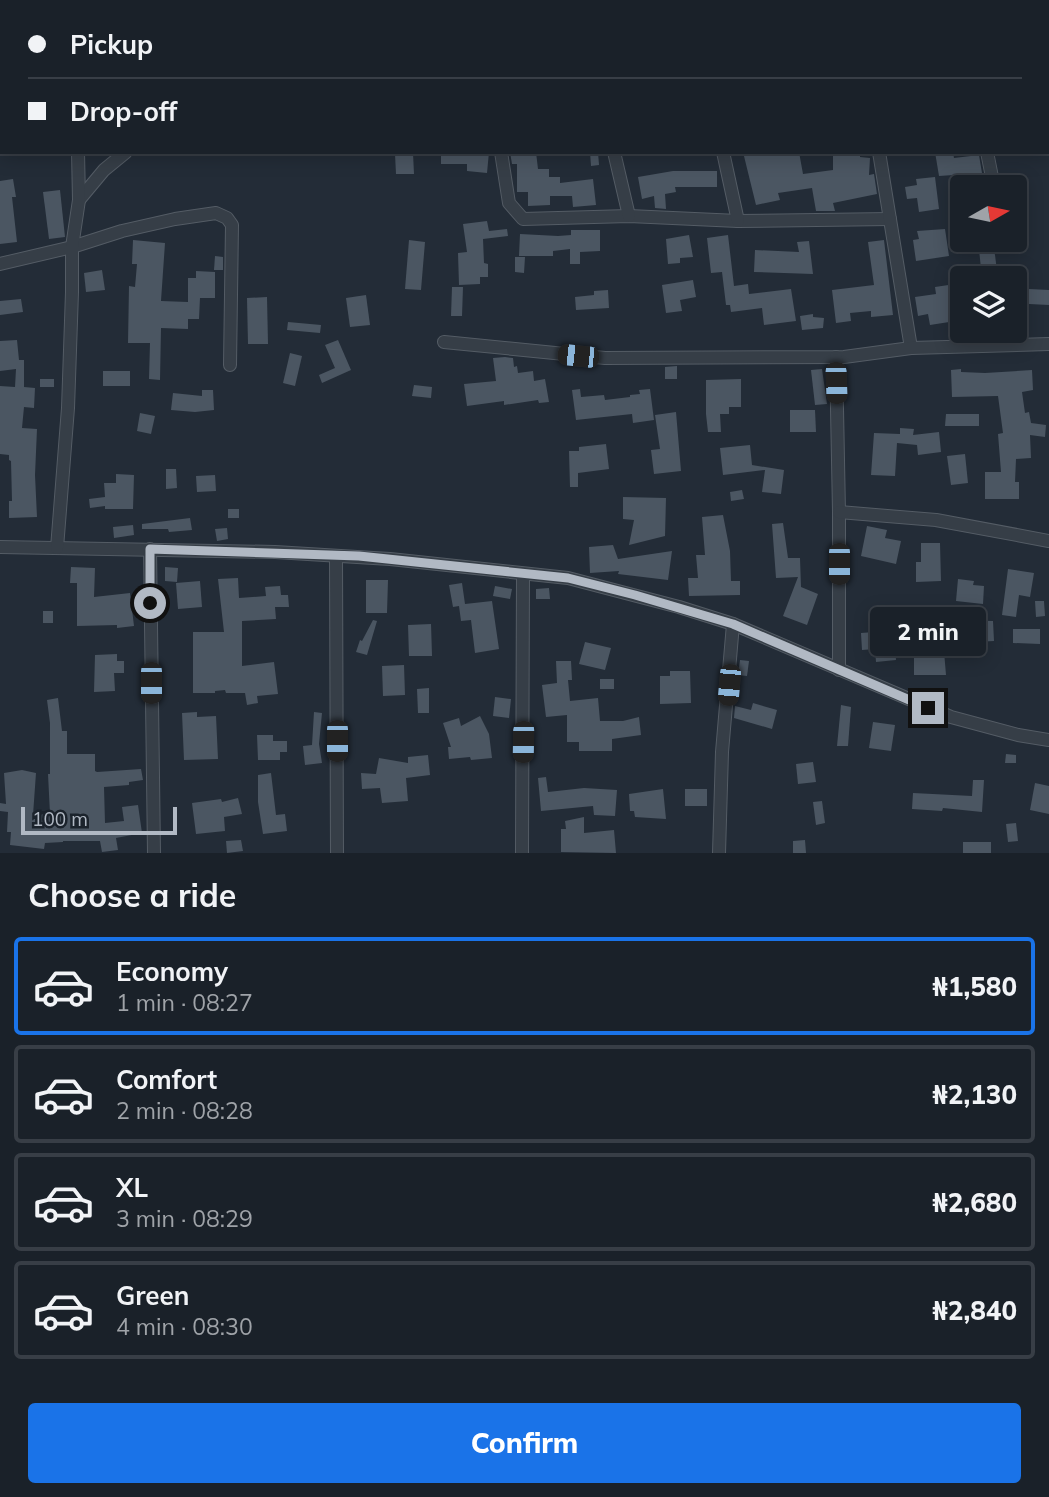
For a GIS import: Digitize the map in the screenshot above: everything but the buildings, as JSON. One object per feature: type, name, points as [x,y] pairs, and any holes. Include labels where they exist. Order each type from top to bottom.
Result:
[{"type":"street","points":[[57,548],[68,408],[72,247],[79,200],[78,154]]},
{"type":"street","points":[[79,200],[104,170],[124,154]]},
{"type":"street","points":[[501,154],[509,203],[523,219],[629,216],[738,220],[890,219]]},
{"type":"street","points":[[614,154],[629,216]]},
{"type":"street","points":[[723,154],[738,220]]},
{"type":"street","points":[[879,154],[911,348]]},
{"type":"street","points":[[987,154],[992,175]]},
{"type":"street","points":[[0,264],[72,247],[122,230],[216,213],[232,225],[230,365]]},
{"type":"street","points":[[444,342],[604,358],[836,357],[911,348],[1049,344]]},
{"type":"street","points":[[836,357],[839,670]]},
{"type":"street","points":[[839,512],[936,520],[1049,541]]},
{"type":"street","points":[[0,547],[336,556],[423,562],[568,578],[733,624],[951,717],[1018,735],[1049,740]]},
{"type":"street","points":[[150,549],[154,853]]},
{"type":"street","points":[[336,556],[337,853]]},
{"type":"street","points":[[522,853],[523,574]]},
{"type":"street","points":[[719,853],[722,752],[733,624]]},
{"type":"route","points":[[150,603],[150,549],[359,556],[568,578],[733,624],[928,708]]}]
